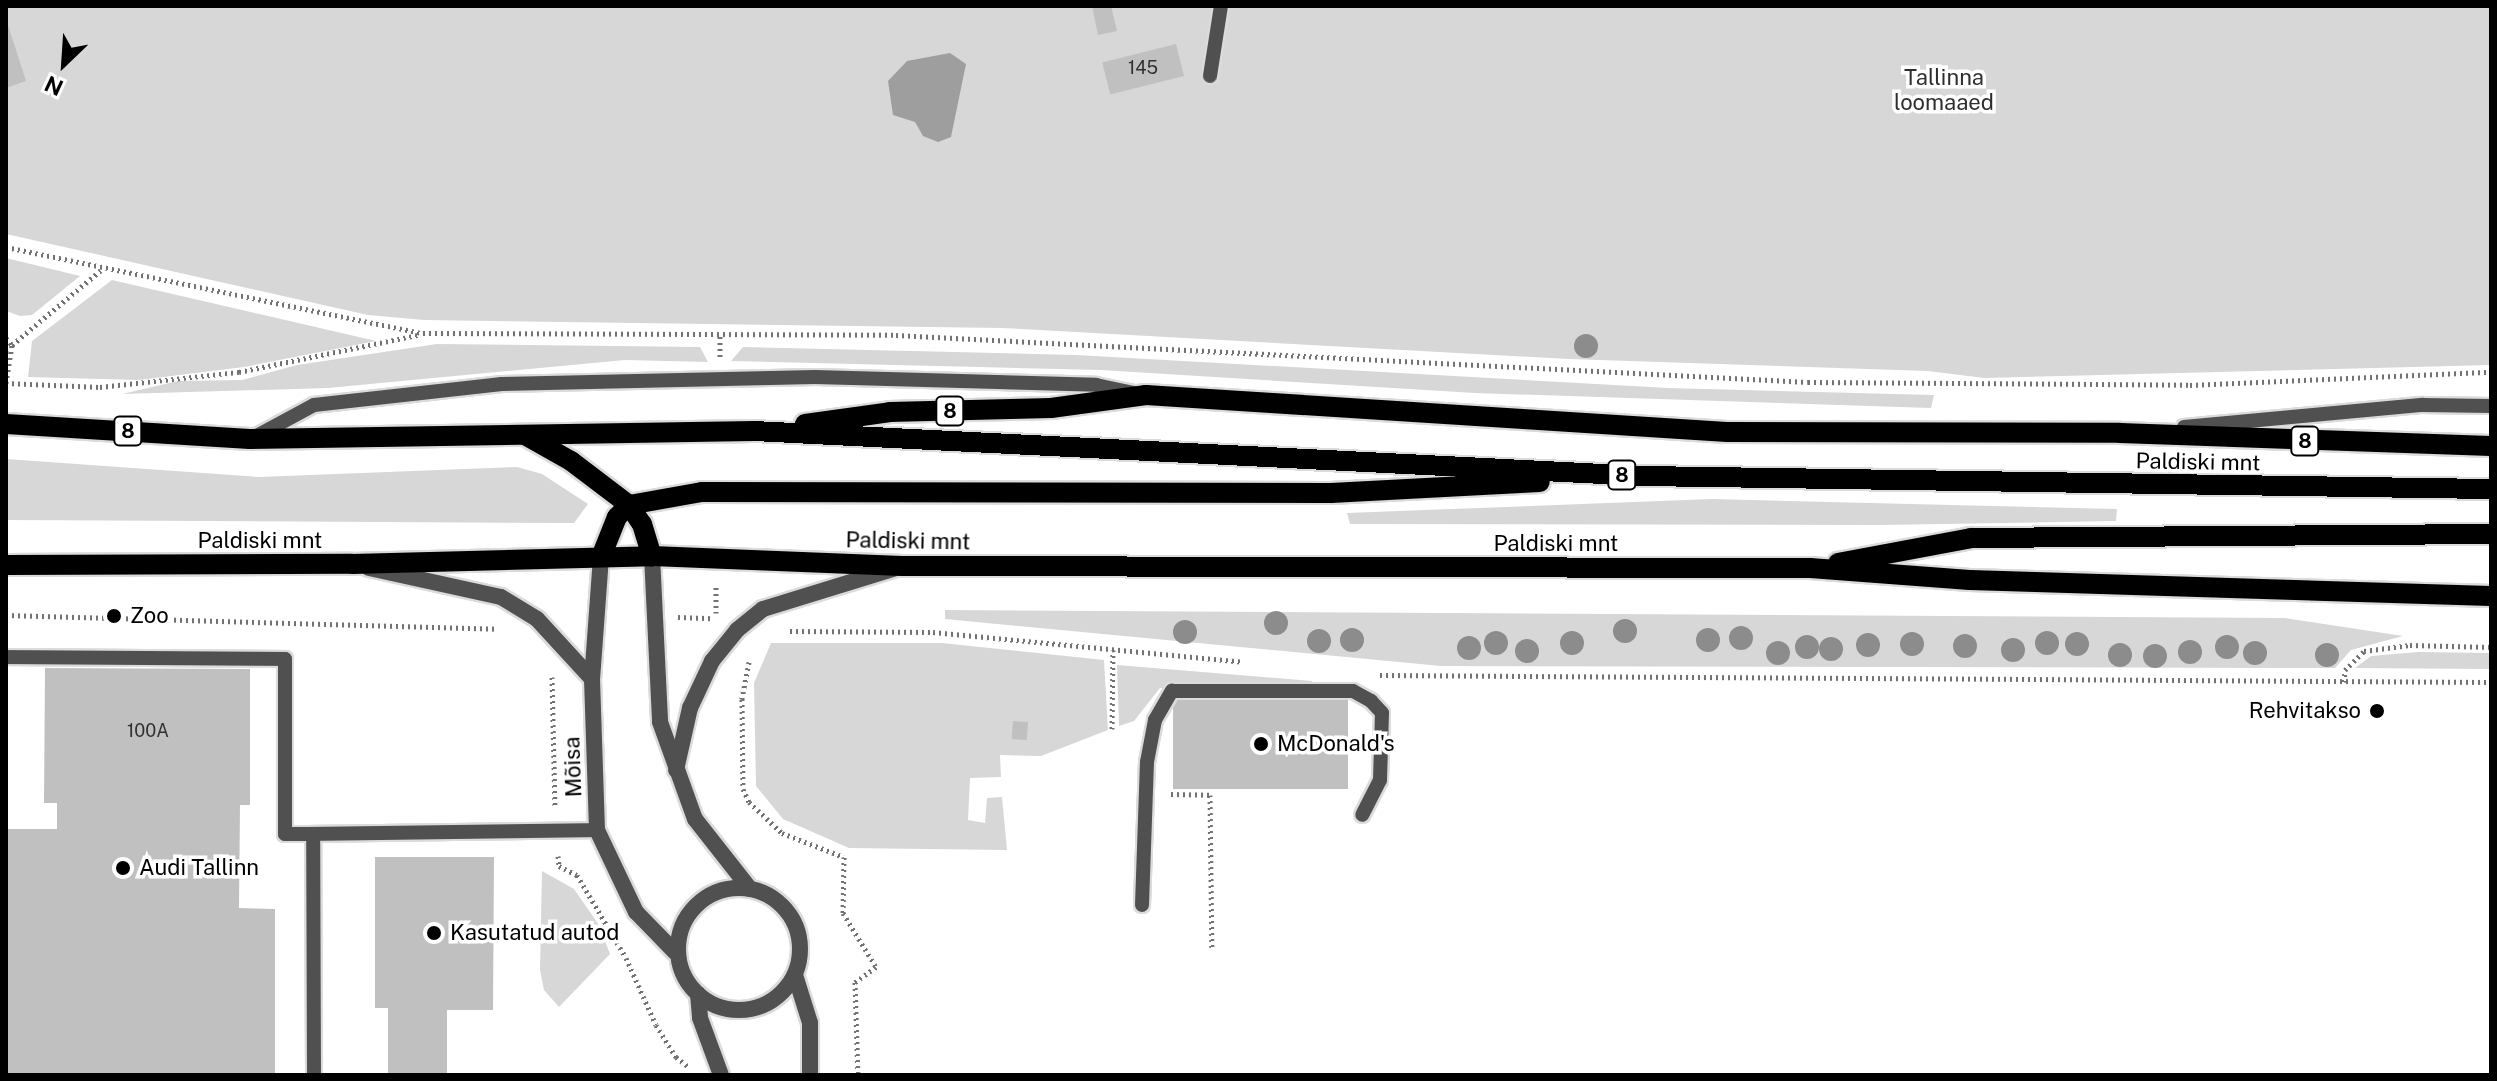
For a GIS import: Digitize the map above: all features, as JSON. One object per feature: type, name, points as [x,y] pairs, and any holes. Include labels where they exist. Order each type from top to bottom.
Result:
[{"type":"main road","name":"Paldiski mnt","points":[[754,431],[890,412],[1051,408],[1146,395],[1727,432],[2120,433],[2491,446]]},
{"type":"main road","name":"Paldiski mnt","points":[[6,424],[250,439],[754,431],[1643,476],[2491,489]]},
{"type":"main road","points":[[522,433],[571,461],[629,505],[642,524],[652,556]]},
{"type":"main road","points":[[601,557],[617,517],[629,505],[702,492],[1331,493],[1643,476]]},
{"type":"main road","name":"Paldiski mnt","points":[[1810,568],[1971,538],[2491,534]]},
{"type":"main road","name":"Paldiski mnt","points":[[6,565],[352,564],[652,556],[902,566],[1810,568],[1970,580],[2491,596]]},
{"type":"street","points":[[652,556],[655,682],[660,722],[695,819],[750,889]]},
{"type":"street","name":"Mõisa","points":[[601,557],[592,679],[597,830],[636,912],[675,952]]},
{"type":"street","points":[[352,564],[501,597],[537,619],[592,679]]},
{"type":"street","points":[[676,772],[690,708],[712,661],[737,630],[763,609],[902,566]]},
{"type":"street","points":[[698,994],[724,1008],[758,1008],[786,989],[795,975],[800,939],[794,921],[767,895],[750,889],[728,889],[707,897],[691,912],[675,952],[698,994],[700,1018],[721,1075]]},
{"type":"street","points":[[795,975],[810,1023],[810,1075]]},
{"type":"lane","points":[[1210,76],[1221,6]]},
{"type":"lane","name":"Paldiski mnt","points":[[250,439],[314,405],[502,384],[815,377],[1096,385],[1146,395]]},
{"type":"lane","name":"Paldiski mnt","points":[[2120,433],[2423,405],[2491,406]]},
{"type":"lane","points":[[6,657],[285,659],[285,834],[597,830]]},
{"type":"lane","points":[[1142,905],[1147,762],[1155,720],[1172,691],[1353,691],[1382,713],[1380,780],[1362,815]]},
{"type":"lane","points":[[313,834],[314,1075]]},
{"type":"path","points":[[6,247],[102,270],[423,333],[896,335],[1808,382],[2190,385],[2491,372]]},
{"type":"path","points":[[102,270],[12,345],[6,383],[100,387],[239,372],[423,333]]},
{"type":"path","points":[[6,338],[12,345]]},
{"type":"path","points":[[6,615],[487,626],[512,633]]},
{"type":"path","points":[[780,631],[933,632],[1249,663]]},
{"type":"path","points":[[2344,682],[2345,670],[2364,651],[2410,645],[2491,647]]},
{"type":"path","points":[[1112,729],[1113,650]]},
{"type":"path","points":[[751,657],[742,699],[743,789],[763,819],[782,833],[844,857],[843,913],[876,967],[855,982],[858,1075]]},
{"type":"path","points":[[1371,674],[1515,680],[2491,682]]},
{"type":"path","points":[[1169,779],[1170,794],[1210,795],[1212,949]]},
{"type":"green space","name":"Tallinna loomaaed","points":[[6,6],[2491,6],[2491,365],[1984,378],[1928,371],[1569,359],[1002,328],[424,320],[368,315],[6,234]]},
{"type":"green space","points":[[6,258],[80,276],[32,315],[20,316],[6,311]]},
{"type":"green space","points":[[112,280],[376,341],[244,367],[139,380],[28,377],[32,341]]},
{"type":"green space","points":[[437,344],[700,347],[708,362],[625,360],[328,388],[122,394],[178,381],[242,380],[297,365]]},
{"type":"green space","points":[[743,347],[1076,355],[1668,388],[1934,395],[1931,408],[1475,393],[1101,370],[731,361]]},
{"type":"green space","points":[[6,459],[259,477],[517,467],[542,474],[588,504],[574,523],[6,520]]},
{"type":"green space","points":[[1712,499],[2117,509],[2116,521],[1880,525],[1350,524],[1347,513]]},
{"type":"green space","points":[[945,610],[2285,618],[2403,636],[2351,650],[2335,668],[1441,666],[945,619]]},
{"type":"green space","points":[[771,643],[942,643],[1104,660],[1108,730],[1041,756],[1000,755],[1001,777],[970,778],[968,820],[985,823],[987,798],[1002,797],[1007,850],[849,848],[783,819],[756,786],[754,683]]},
{"type":"green space","points":[[2418,652],[2491,653],[2491,669],[2355,668],[2371,656]]},
{"type":"green space","points":[[1117,665],[1312,681],[1312,688],[1160,688],[1134,721],[1119,726]]},
{"type":"green space","points":[[542,871],[574,889],[599,925],[610,954],[559,1007],[544,990],[540,970]]},
{"type":"shaded area","points":[[950,53],[966,64],[951,137],[938,142],[923,136],[915,122],[893,115],[888,81],[907,61]]},
{"type":"building","points":[[1092,6],[1111,6],[1117,31],[1098,35]]},
{"type":"building","points":[[6,19],[26,81],[6,88]]},
{"type":"building","points":[[1176,44],[1184,76],[1110,94],[1102,62]]},
{"type":"building","name":"Audi Tallinn","points":[[45,668],[250,669],[250,805],[240,805],[239,908],[275,909],[275,1075],[6,1075],[6,829],[57,829],[57,803],[44,803]]},
{"type":"building","name":"McDonald's","points":[[1173,698],[1348,698],[1348,789],[1173,789]]},
{"type":"building","points":[[1013,721],[1028,722],[1027,740],[1012,739]]},
{"type":"building","name":"Kasutatud autod","points":[[375,857],[494,857],[493,1010],[447,1010],[447,1075],[388,1075],[388,1008],[375,1008]]},
{"type":"place","name":"Zoo","points":[[114,616]]},
{"type":"place","name":"Rehvitakso","points":[[2377,711]]},
{"type":"place","name":"McDonald's","points":[[1261,744]]},
{"type":"place","name":"Audi Tallinn","points":[[123,868]]},
{"type":"place","name":"Kasutatud autod","points":[[434,933]]}]
